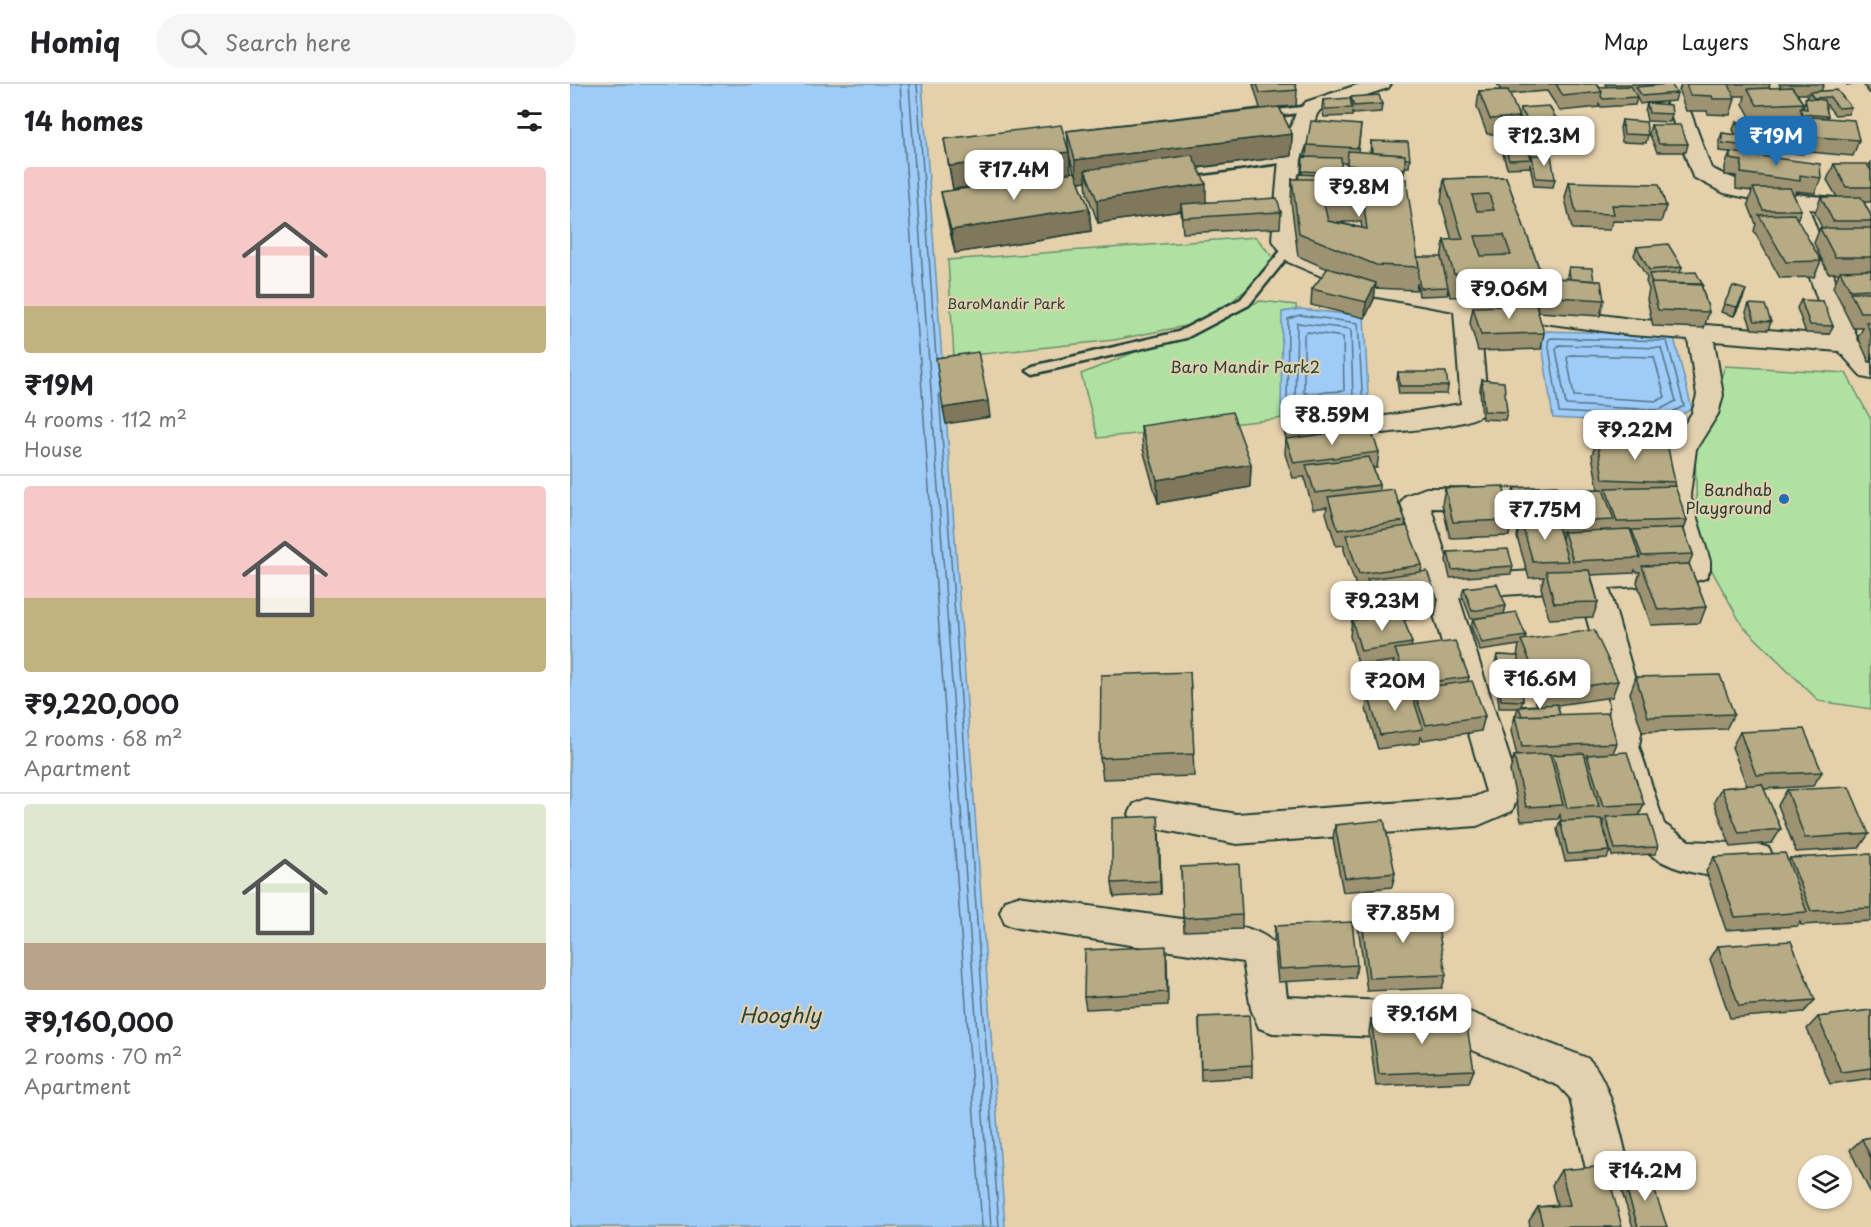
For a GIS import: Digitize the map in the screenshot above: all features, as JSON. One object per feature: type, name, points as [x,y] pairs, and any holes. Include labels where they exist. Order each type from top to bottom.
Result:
[{"type":"street","points":[[1381,84],[1309,109],[1290,159],[1284,239],[1288,249],[1296,257],[1375,290],[1466,305],[1631,327],[1846,344]]},
{"type":"street","points":[[1670,84],[1701,172],[1732,188],[1795,201],[1871,208]]},
{"type":"street","points":[[1795,201],[1846,344],[1871,371]]},
{"type":"street","points":[[1383,424],[1465,413],[1475,408],[1466,305]]},
{"type":"street","points":[[1441,588],[1695,570],[1695,561],[1676,495],[1682,449],[1705,414],[1710,395],[1700,332]]},
{"type":"street","points":[[1616,500],[1670,500],[1676,495]]},
{"type":"street","points":[[1146,814],[1237,829],[1265,828],[1477,811],[1500,801],[1503,791],[1416,506],[1418,500],[1580,500]]},
{"type":"street","points":[[1591,578],[1626,704],[1627,721],[1622,746],[1650,833],[1672,850],[1686,856],[1704,859],[1788,859]]},
{"type":"street","points":[[1018,912],[1246,945],[1255,948],[1263,957],[1270,1009],[1274,1015],[1438,1021],[1454,1024],[1573,1072],[1581,1078],[1589,1092],[1620,1227]]},
{"type":"lane","points":[[1250,117],[1309,109]]},
{"type":"lane","points":[[1171,175],[1290,159]]},
{"type":"lane","points":[[1033,370],[1182,335],[1245,302],[1288,249]]},
{"type":"green space","name":"BaroMandir Park","points":[[1256,237],[1278,264],[1206,322],[1114,340],[954,357],[948,260]]},
{"type":"green space","name":"Baro Mandir Park2","points":[[1260,301],[1296,305],[1305,413],[1277,419],[1098,438],[1081,374]]},
{"type":"green space","name":"Bandhab Playground","points":[[1725,366],[1846,373],[1871,420],[1871,709],[1819,701],[1742,625],[1698,545],[1695,454]]},
{"type":"water","name":"Hooghly","points":[[570,84],[922,84],[1005,1227],[570,1227]]},
{"type":"water","points":[[1300,309],[1364,316],[1369,413],[1281,418],[1282,312]]},
{"type":"water","points":[[1540,331],[1673,334],[1692,409],[1663,424],[1553,418]]},
{"type":"building","points":[[1257,84],[1295,84],[1297,90],[1260,93]]},
{"type":"building","points":[[1556,84],[1597,84],[1602,92],[1563,96]]},
{"type":"building","points":[[1671,84],[1677,93],[1642,96],[1636,87]]},
{"type":"building","points":[[1686,84],[1729,84],[1735,99],[1713,99],[1712,96],[1690,95]]},
{"type":"building","points":[[1631,86],[1637,97],[1603,99],[1599,87]]},
{"type":"building","points":[[1792,87],[1803,103],[1757,105],[1748,89]]},
{"type":"building","points":[[1508,90],[1519,117],[1490,119],[1479,91]]},
{"type":"building","points":[[1837,90],[1851,107],[1838,108],[1830,97],[1814,98],[1809,92]]},
{"type":"building","points":[[1379,95],[1382,104],[1354,106],[1351,97]]},
{"type":"building","points":[[1350,98],[1352,108],[1325,109],[1323,100]]},
{"type":"building","points":[[1805,98],[1824,100],[1828,116],[1802,114],[1800,108],[1807,109]]},
{"type":"building","points":[[1647,103],[1671,105],[1672,114],[1649,113]]},
{"type":"building","points":[[1549,106],[1556,118],[1528,121],[1520,108]]},
{"type":"building","points":[[1279,107],[1292,134],[1075,160],[1067,131]]},
{"type":"building","points":[[1811,117],[1854,120],[1859,140],[1816,137]]},
{"type":"building","points":[[1622,120],[1646,122],[1648,135],[1624,134]]},
{"type":"building","points":[[1311,121],[1361,125],[1358,148],[1307,145]]},
{"type":"building","points":[[1736,122],[1753,122],[1740,131]]},
{"type":"building","points":[[1763,122],[1801,125],[1806,146],[1782,144],[1779,131],[1764,130]]},
{"type":"building","points":[[1061,125],[1069,152],[949,166],[944,139]]},
{"type":"building","points":[[1651,125],[1680,125],[1688,144],[1659,144]]},
{"type":"building","points":[[1751,130],[1774,133],[1774,143],[1751,139]]},
{"type":"building","points":[[1523,132],[1531,159],[1509,160],[1501,133]]},
{"type":"building","points":[[1722,133],[1746,136],[1747,146],[1722,143]]},
{"type":"building","points":[[1371,141],[1408,142],[1410,159],[1405,159],[1405,155],[1372,153]]},
{"type":"building","points":[[1348,151],[1405,155],[1405,169],[1390,168],[1391,179],[1343,179],[1343,167],[1374,168],[1347,165]]},
{"type":"building","points":[[1730,152],[1820,164],[1821,178],[1800,175],[1800,181],[1741,173],[1742,161],[1730,159]]},
{"type":"building","points":[[1192,155],[1206,184],[1097,200],[1085,170]]},
{"type":"building","points":[[1532,155],[1551,155],[1555,179],[1536,178]]},
{"type":"building","points":[[1303,157],[1341,158],[1341,173],[1302,171]]},
{"type":"building","points":[[1834,164],[1867,164],[1871,171],[1871,187],[1846,187]]},
{"type":"building","points":[[1075,172],[1089,208],[951,230],[941,192]]},
{"type":"building","points":[[1299,174],[1335,176],[1334,179],[1298,179]]},
{"type":"building","points":[[1506,177],[1540,271],[1454,274],[1444,240],[1463,239],[1444,179]],"holes":[[[1489,194],[1494,210],[1477,211],[1472,195]],[[1504,235],[1511,255],[1481,256],[1475,236]]]},
{"type":"building","points":[[1292,179],[1406,179],[1419,267],[1376,265],[1299,233]],"holes":[[[1363,199],[1367,229],[1328,221],[1323,200]]]},
{"type":"building","points":[[1569,182],[1659,184],[1666,206],[1612,205],[1614,214],[1576,213]]},
{"type":"building","points":[[1753,188],[1790,188],[1801,210],[1763,210]]},
{"type":"building","points":[[1821,197],[1861,197],[1871,216],[1871,221],[1833,221]]},
{"type":"building","points":[[1277,198],[1281,212],[1183,218],[1181,204]]},
{"type":"building","points":[[1794,214],[1821,261],[1786,262],[1759,215]]},
{"type":"building","points":[[1820,228],[1871,228],[1871,257],[1835,257]]},
{"type":"building","points":[[1668,244],[1682,267],[1649,270],[1637,247]]},
{"type":"building","points":[[1417,257],[1441,257],[1448,287],[1420,288]]},
{"type":"building","points":[[1569,267],[1592,268],[1594,281],[1570,279]]},
{"type":"building","points":[[1328,268],[1376,283],[1366,302],[1312,289]]},
{"type":"building","points":[[1871,270],[1871,289],[1850,290],[1840,271]]},
{"type":"building","points":[[1696,272],[1703,285],[1652,283],[1649,274]]},
{"type":"building","points":[[1540,277],[1601,281],[1604,300],[1541,296]]},
{"type":"building","points":[[1651,283],[1701,284],[1709,312],[1658,310]]},
{"type":"building","points":[[1733,286],[1746,290],[1737,307],[1724,304]]},
{"type":"building","points":[[1850,292],[1871,292],[1871,312],[1860,312]]},
{"type":"building","points":[[1801,300],[1823,301],[1833,326],[1810,325]]},
{"type":"building","points":[[1749,304],[1765,305],[1771,322],[1755,321]]},
{"type":"building","points":[[1536,305],[1544,333],[1481,335],[1473,307]]},
{"type":"building","points":[[1866,322],[1871,322],[1871,334]]},
{"type":"building","points":[[978,352],[988,401],[943,408],[936,358]]},
{"type":"building","points":[[1398,372],[1446,372],[1448,386],[1400,386]]},
{"type":"building","points":[[1482,380],[1504,382],[1507,412],[1484,411]]},
{"type":"building","points":[[1353,402],[1362,426],[1291,434],[1283,410]]},
{"type":"building","points":[[1232,412],[1251,464],[1157,480],[1141,426]]},
{"type":"building","points":[[1370,428],[1379,452],[1294,463],[1286,439]]},
{"type":"building","points":[[1597,439],[1667,443],[1675,482],[1603,479]]},
{"type":"building","points":[[1369,457],[1379,485],[1315,493],[1306,465]]},
{"type":"building","points":[[1503,486],[1512,520],[1453,522],[1445,488]]},
{"type":"building","points":[[1557,486],[1566,517],[1523,519],[1514,488]]},
{"type":"building","points":[[1675,486],[1687,520],[1617,522],[1606,488]]},
{"type":"building","points":[[1393,489],[1406,521],[1338,530],[1328,497]]},
{"type":"building","points":[[1603,489],[1614,520],[1569,522],[1560,490]]},
{"type":"building","points":[[1556,519],[1568,561],[1533,562],[1521,521]]},
{"type":"building","points":[[1407,526],[1422,565],[1359,574],[1346,535]]},
{"type":"building","points":[[1683,528],[1693,554],[1642,556],[1632,530]]},
{"type":"building","points":[[1630,529],[1640,558],[1573,561],[1564,532]]},
{"type":"building","points":[[1508,549],[1513,566],[1452,570],[1448,552]]},
{"type":"building","points":[[1689,564],[1706,607],[1658,610],[1642,566]]},
{"type":"building","points":[[1589,570],[1598,602],[1554,603],[1546,571]]},
{"type":"building","points":[[1427,571],[1438,600],[1377,608],[1367,579]]},
{"type":"building","points":[[1497,584],[1506,606],[1472,611],[1464,588]]},
{"type":"building","points":[[1516,612],[1526,636],[1482,643],[1473,619]]},
{"type":"building","points":[[1402,614],[1412,643],[1361,651],[1352,620]]},
{"type":"building","points":[[1594,630],[1618,681],[1543,693],[1521,640]]},
{"type":"building","points":[[1455,641],[1469,677],[1408,685],[1395,649]]},
{"type":"building","points":[[1497,655],[1518,656],[1523,701],[1501,700]]},
{"type":"building","points":[[1190,672],[1194,754],[1100,758],[1101,675]]},
{"type":"building","points":[[1720,675],[1734,714],[1648,717],[1636,677]]},
{"type":"building","points":[[1472,681],[1485,716],[1426,725],[1413,689]]},
{"type":"building","points":[[1410,688],[1423,729],[1380,735],[1368,694]]},
{"type":"building","points":[[1557,704],[1560,715],[1522,716],[1519,707]]},
{"type":"building","points":[[1608,713],[1617,743],[1522,747],[1515,716]]},
{"type":"building","points":[[1804,729],[1822,772],[1756,775],[1740,732]]},
{"type":"building","points":[[1627,752],[1644,804],[1603,806],[1587,755]]},
{"type":"building","points":[[1584,753],[1599,806],[1567,808],[1553,755]]},
{"type":"building","points":[[1550,754],[1563,805],[1526,807],[1514,756]]},
{"type":"building","points":[[1762,784],[1781,829],[1739,833],[1721,788]]},
{"type":"building","points":[[1849,787],[1869,834],[1805,838],[1787,790]]},
{"type":"building","points":[[1648,815],[1658,847],[1615,849],[1606,817]]},
{"type":"building","points":[[1158,816],[1160,881],[1112,883],[1112,818]]},
{"type":"building","points":[[1601,819],[1610,851],[1568,854],[1560,821]]},
{"type":"building","points":[[1384,820],[1395,873],[1345,878],[1335,825]]},
{"type":"building","points":[[1785,853],[1807,912],[1735,917],[1714,857]]},
{"type":"building","points":[[1870,854],[1871,908],[1811,911],[1790,858]]},
{"type":"building","points":[[1239,864],[1242,915],[1183,918],[1181,867]]},
{"type":"building","points":[[1435,909],[1446,975],[1369,978],[1361,912]]},
{"type":"building","points":[[1352,922],[1357,965],[1279,969],[1275,926]]},
{"type":"building","points":[[1791,941],[1815,1000],[1739,1006],[1718,946]]},
{"type":"building","points":[[1166,946],[1167,992],[1084,997],[1085,950]]},
{"type":"building","points":[[1871,1010],[1871,1068],[1841,1072],[1818,1017]]},
{"type":"building","points":[[1249,1015],[1252,1065],[1201,1068],[1199,1017]]},
{"type":"building","points":[[1465,1015],[1474,1070],[1379,1074],[1371,1019]]},
{"type":"building","points":[[1871,1137],[1871,1158],[1862,1139]]},
{"type":"building","points":[[1606,1166],[1622,1227],[1543,1227],[1538,1207],[1570,1205],[1561,1170]]},
{"type":"building","points":[[1649,1174],[1667,1227],[1638,1227],[1623,1178]]},
{"type":"place","name":"Bandhab Playground","points":[[1784,499]]}]
